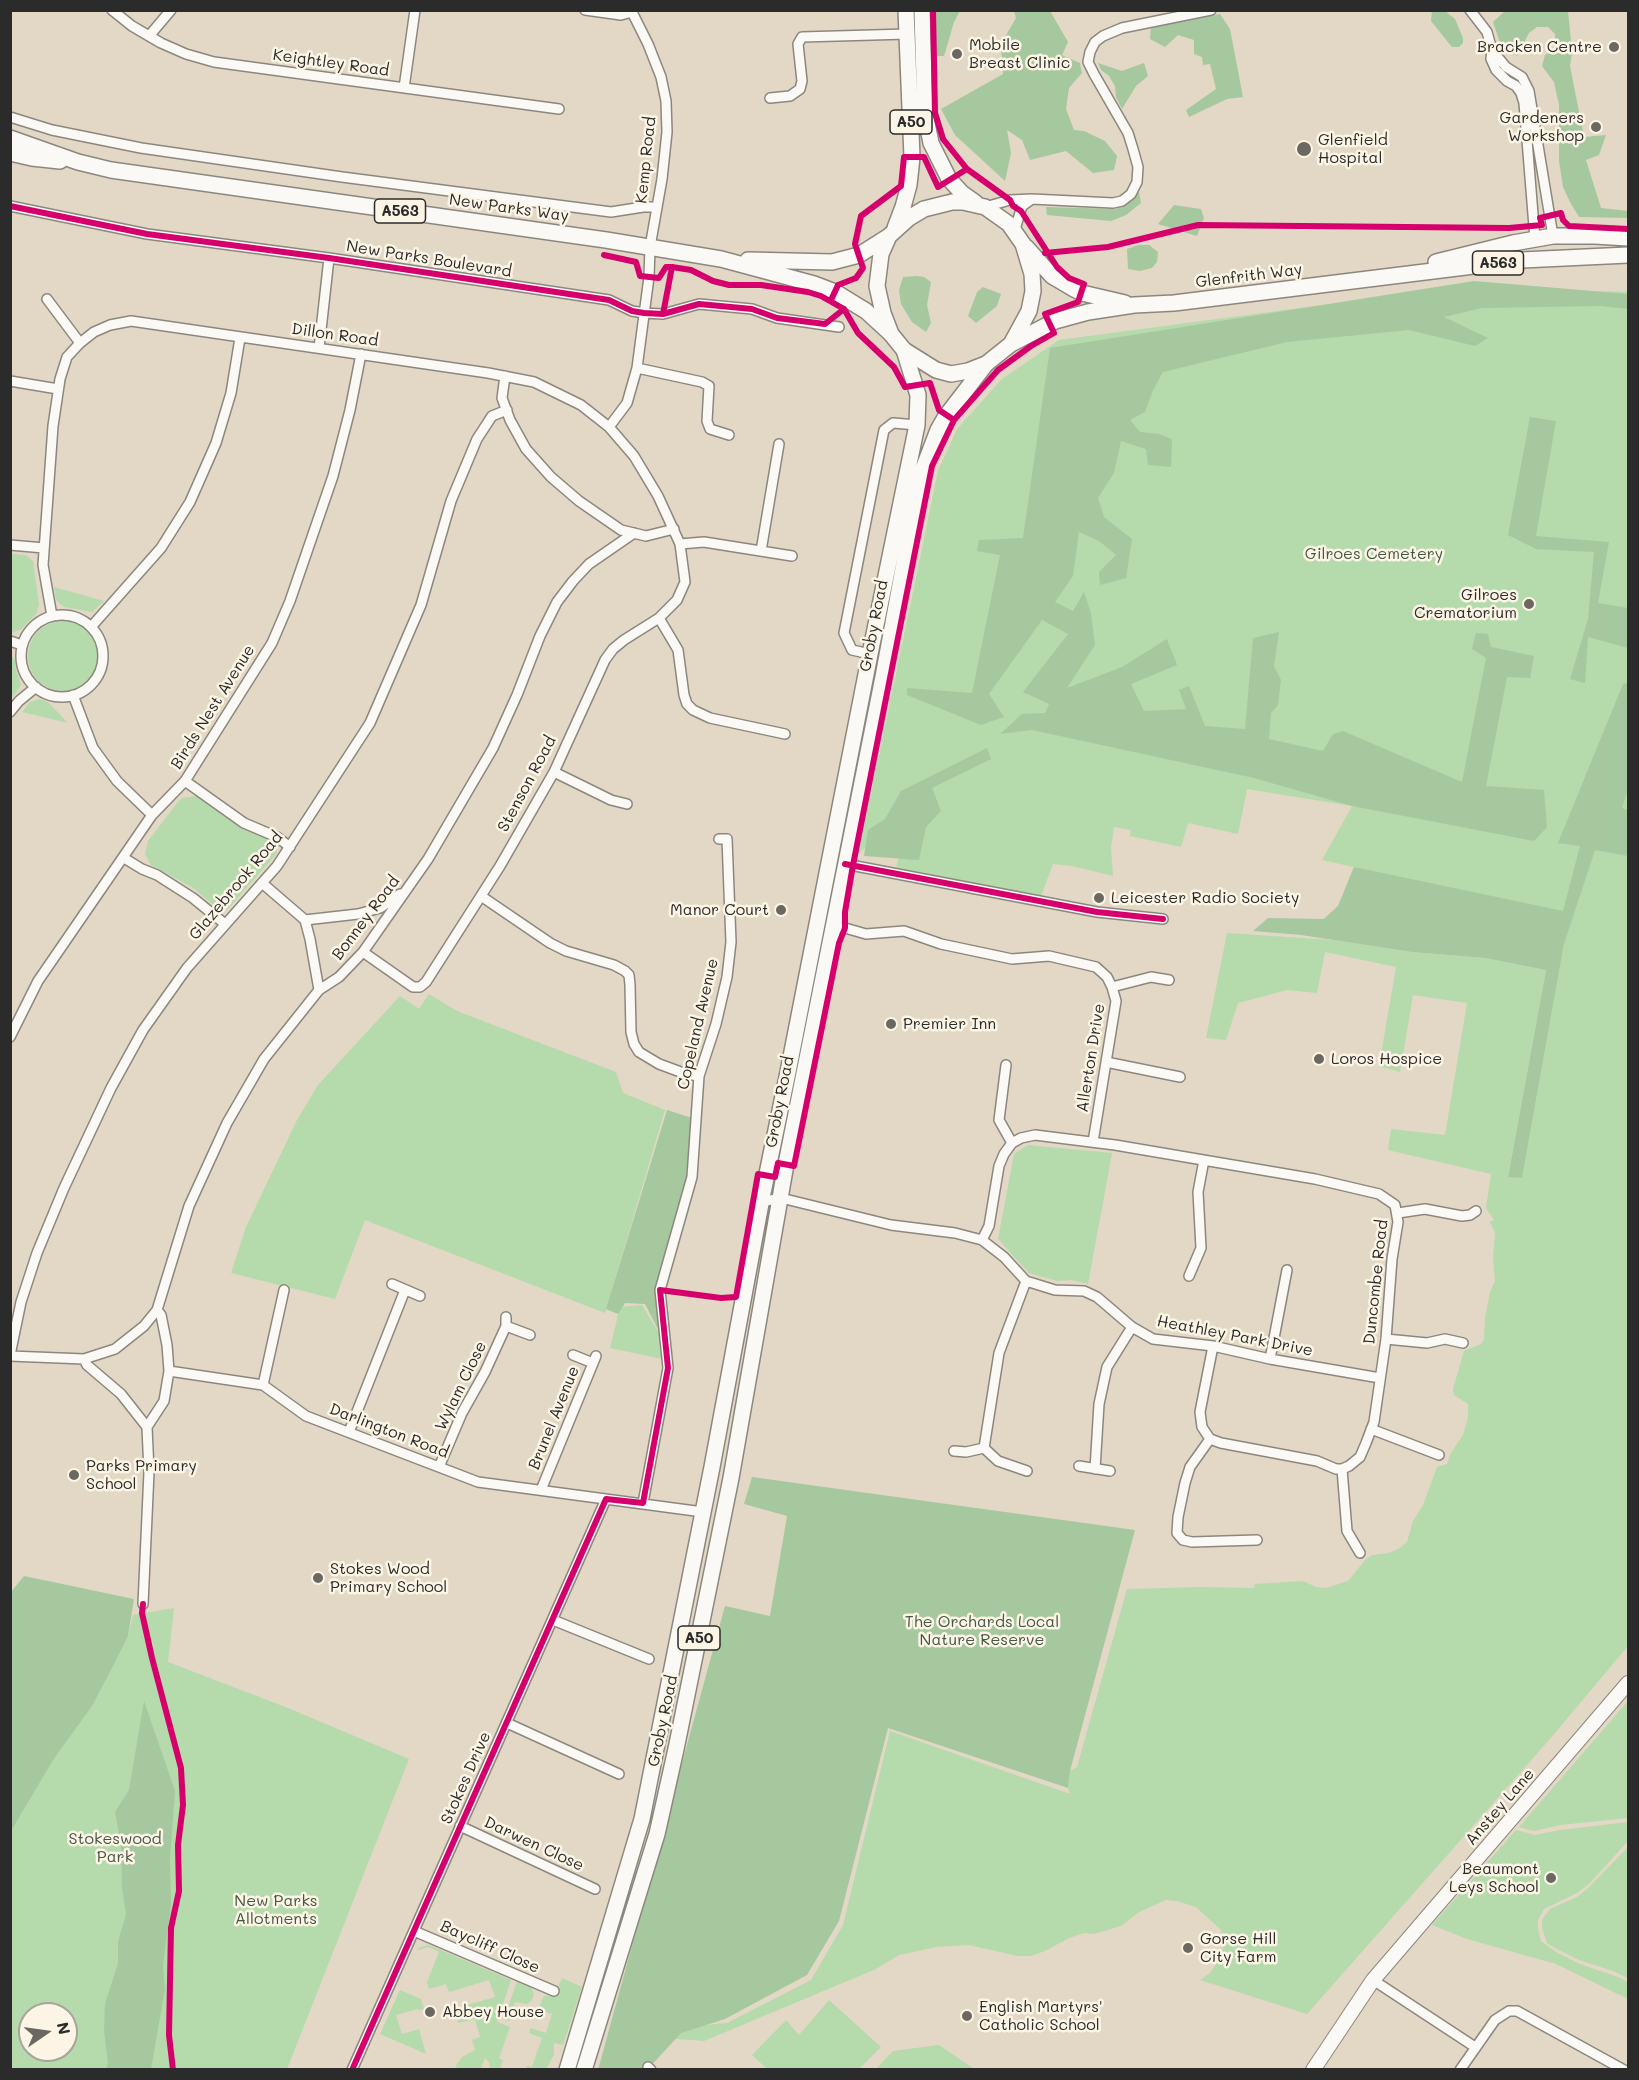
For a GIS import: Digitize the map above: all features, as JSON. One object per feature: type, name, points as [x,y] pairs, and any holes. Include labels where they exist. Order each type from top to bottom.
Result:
[{"type":"main road","name":"A50","points":[[906,10],[912,157],[909,185],[903,207],[881,254],[877,286],[891,334],[904,350],[936,370],[951,374],[986,364],[1011,344],[1029,311],[1033,291],[1032,274],[1020,239],[1000,217],[962,193],[949,179],[931,143],[925,113],[922,10]]},
{"type":"main road","name":"New Parks Way","points":[[10,138],[78,162],[111,170],[721,259],[814,284],[835,292],[866,311],[891,334]]},
{"type":"main road","name":"New Parks Way","points":[[10,153],[32,158],[78,162]]},
{"type":"main road","points":[[891,233],[909,218],[935,205],[963,202],[981,206]]},
{"type":"main road","name":"New Parks Way","points":[[721,259],[832,262],[859,255],[891,233]]},
{"type":"main road","name":"Glenfrith Way","points":[[1369,279],[1546,240],[1595,236],[1629,238]]},
{"type":"main road","name":"Glenfrith Way","points":[[1020,239],[1052,276],[1074,289],[1082,293],[1134,305]]},
{"type":"main road","name":"A563","points":[[1532,259],[1544,252],[1546,240],[1629,249]]},
{"type":"main road","name":"Glenfrith Way","points":[[1011,344],[1056,321],[1088,312],[1134,305],[1174,303],[1532,259],[1629,255]]},
{"type":"main road","name":"Groby Road","points":[[567,2070],[642,1819],[761,1202],[917,425],[918,395],[904,350]]},
{"type":"main road","name":"Groby Road","points":[[584,2070],[657,1834],[676,1749],[731,1478],[786,1164],[883,677],[920,477],[938,430],[946,416],[986,364]]},
{"type":"main road","name":"Anstey Lane","points":[[1314,2070],[1373,1980],[1629,1683]]},
{"type":"street","name":"Keightley Road","points":[[112,10],[149,36],[186,54],[214,62],[559,109]]},
{"type":"street","points":[[149,36],[171,10]]},
{"type":"street","points":[[404,88],[416,10]]},
{"type":"street","points":[[585,10],[621,15],[632,11]]},
{"type":"street","points":[[981,206],[1010,200],[1032,199],[1113,202],[1122,201],[1131,194],[1137,182],[1138,167],[1133,149],[1128,134],[1088,62],[1090,52],[1095,42],[1109,33],[1144,23],[1211,10]]},
{"type":"street","points":[[1470,10],[1488,32],[1492,50],[1491,59],[1496,70],[1521,93],[1546,240]]},
{"type":"street","name":"Kemp Road","points":[[609,427],[627,403],[637,368],[649,277],[650,247],[667,132],[666,101],[661,77],[632,11]]},
{"type":"street","points":[[770,98],[790,96],[800,89],[802,81],[798,44],[802,37],[907,34]]},
{"type":"street","points":[[1492,50],[1506,67],[1522,77],[1529,90],[1546,240]]},
{"type":"street","points":[[10,117],[72,135],[185,155],[610,212],[656,207]]},
{"type":"street","points":[[1020,239],[1016,226],[1022,206],[1032,199]]},
{"type":"street","name":"New Parks Boulevard","points":[[10,206],[147,234],[329,258],[609,300],[632,311],[644,313],[663,315],[699,304],[752,309],[777,318],[839,327]]},
{"type":"street","points":[[319,348],[329,258]]},
{"type":"street","points":[[47,298],[80,343]]},
{"type":"street","name":"Dillon Road","points":[[52,615],[43,565],[53,426],[58,389],[67,357],[80,343],[94,332],[110,325],[130,321],[361,354],[534,382],[581,405],[609,427],[633,456],[658,496],[681,544]]},
{"type":"street","points":[[91,627],[161,548],[190,502],[216,443],[231,393],[240,338]]},
{"type":"street","name":"Birds Nest Avenue","points":[[10,1037],[38,981],[152,815],[185,781],[272,643],[290,601],[333,476],[350,410],[361,354]]},
{"type":"street","points":[[637,368],[702,382],[709,386],[707,421],[710,429],[729,435]]},
{"type":"street","points":[[505,376],[502,398],[507,410],[526,449],[551,477],[591,510],[621,530],[646,536],[674,530]]},
{"type":"street","points":[[10,381],[58,389]]},
{"type":"street","name":"Glazebrook Road","points":[[10,1355],[21,1302],[37,1252],[111,1088],[143,1030],[187,968],[262,883],[290,847],[370,723],[421,604],[451,501],[477,439],[492,416],[507,410]]},
{"type":"street","name":"Groby Road","points":[[870,654],[852,650],[844,633],[884,430],[893,423],[917,425]]},
{"type":"street","points":[[761,551],[779,444]]},
{"type":"street","name":"Bonney Road","points":[[157,1310],[189,1206],[227,1123],[264,1059],[319,990],[339,977],[363,952],[428,859],[493,748],[540,636],[557,602],[573,580],[589,564],[634,533]]},
{"type":"street","points":[[681,544],[704,542],[792,556]]},
{"type":"street","name":"Stenson Road","points":[[363,952],[413,987],[420,987],[426,982],[481,896],[554,772],[605,660],[613,649],[659,618],[677,600],[685,582],[681,544]]},
{"type":"street","points":[[10,545],[44,548]]},
{"type":"street","points":[[52,615],[73,616],[91,627],[101,643],[103,661],[96,679],[90,686],[74,695],[58,697],[42,692],[29,681],[23,668],[21,654],[26,635],[33,626],[52,615]]},
{"type":"street","points":[[659,618],[678,650],[684,695],[687,704],[693,710],[710,718],[785,734]]},
{"type":"street","points":[[10,641],[22,645]]},
{"type":"street","points":[[10,712],[36,687]]},
{"type":"street","points":[[74,695],[93,748],[117,782],[152,815]]},
{"type":"street","points":[[554,772],[611,800],[627,804]]},
{"type":"street","points":[[185,781],[244,823],[277,837],[290,847]]},
{"type":"street","name":"Copeland Avenue","points":[[643,1503],[668,1368],[660,1290],[692,1177],[699,1076],[716,1024],[727,977],[730,942],[727,839],[719,838]]},
{"type":"street","points":[[124,858],[157,875],[193,898],[225,924]]},
{"type":"street","points":[[844,864],[1097,912],[1162,919]]},
{"type":"street","points":[[262,883],[305,920],[319,990]]},
{"type":"street","points":[[305,920],[358,914],[380,908],[406,890]]},
{"type":"street","points":[[481,896],[550,943],[566,951],[614,965],[625,971],[629,975],[630,985],[631,1032],[639,1052],[659,1064],[686,1074],[699,1076]]},
{"type":"street","name":"Allerton Drive","points":[[832,927],[866,934],[904,931],[941,944],[1012,958],[1049,956],[1096,967],[1107,977],[1116,1001],[1093,1142]]},
{"type":"street","points":[[1112,987],[1151,977],[1169,980]]},
{"type":"street","points":[[1106,1062],[1180,1077]]},
{"type":"street","points":[[982,1240],[989,1226],[999,1166],[1012,1143],[999,1120],[1006,1065]]},
{"type":"street","name":"Duncombe Road","points":[[1012,1143],[1035,1135],[1093,1142],[1315,1179],[1372,1192],[1384,1196],[1395,1205],[1398,1213],[1389,1286],[1386,1339],[1371,1430],[1360,1456],[1342,1469]]},
{"type":"street","points":[[1189,1276],[1201,1248],[1198,1192],[1204,1160]]},
{"type":"street","points":[[761,1202],[781,1198],[891,1225],[955,1233],[982,1240],[1004,1257],[1026,1281],[999,1353],[984,1448]]},
{"type":"street","points":[[1398,1213],[1425,1209],[1462,1216],[1476,1211]]},
{"type":"street","points":[[1270,1359],[1287,1270]]},
{"type":"street","name":"Heathley Park Drive","points":[[1026,1281],[1055,1290],[1084,1291],[1097,1297],[1132,1327],[1153,1339],[1213,1346],[1270,1359],[1380,1378]]},
{"type":"street","points":[[392,1284],[420,1296]]},
{"type":"street","points":[[263,1385],[284,1290]]},
{"type":"street","points":[[349,1432],[405,1290]]},
{"type":"street","points":[[10,1355],[84,1359],[115,1349],[144,1326],[157,1310],[161,1315],[167,1345],[169,1371],[164,1401],[147,1427]]},
{"type":"street","name":"Wylam Close","points":[[439,1467],[462,1413],[485,1372],[506,1322],[530,1335]]},
{"type":"street","points":[[1095,1469],[1099,1404],[1107,1367],[1132,1327]]},
{"type":"street","points":[[1386,1339],[1427,1342],[1445,1339],[1463,1343]]},
{"type":"street","points":[[1213,1346],[1200,1412],[1202,1427],[1210,1439],[1317,1461],[1342,1469],[1347,1531],[1360,1553]]},
{"type":"street","name":"Brunel Avenue","points":[[541,1490],[595,1359],[573,1355]]},
{"type":"street","points":[[84,1359],[87,1365],[121,1394],[147,1427],[149,1472],[143,1604]]},
{"type":"street","name":"Darlington Road","points":[[169,1371],[263,1385],[306,1416],[478,1482],[703,1512]]},
{"type":"street","points":[[1371,1430],[1439,1455]]},
{"type":"street","points":[[1210,1439],[1190,1467],[1178,1517],[1178,1533],[1183,1540],[1192,1542],[1257,1540]]},
{"type":"street","points":[[954,1451],[966,1452],[984,1448]]},
{"type":"street","points":[[984,1448],[998,1461],[1027,1471]]},
{"type":"street","points":[[1079,1466],[1110,1471]]},
{"type":"street","name":"Stokes Drive","points":[[352,2070],[606,1499]]},
{"type":"street","points":[[553,1620],[649,1659]]},
{"type":"street","points":[[507,1723],[619,1774]]},
{"type":"street","name":"Darwen Close","points":[[460,1826],[596,1889]]},
{"type":"street","name":"Baycliff Close","points":[[414,1930],[554,1991]]},
{"type":"street","points":[[1373,1980],[1475,2047]]},
{"type":"street","points":[[1460,2070],[1494,2019],[1509,2011],[1517,2011],[1624,2070]]},
{"type":"green space","points":[[1432,10],[1445,11],[1455,19],[1463,38],[1463,43],[1459,47],[1452,47],[1431,21]]},
{"type":"green space","points":[[935,11],[960,11],[954,22],[944,56],[935,56]]},
{"type":"green space","points":[[1014,11],[1050,11],[1068,42],[1062,55],[1080,63],[1082,73],[1069,88],[1066,109],[1074,130],[1084,131],[1105,141],[1117,156],[1114,170],[1093,173],[1066,151],[1030,160],[1022,140],[1007,130],[1011,153],[1005,181],[955,135],[941,109],[1003,74],[1001,44],[1016,18]]},
{"type":"green space","points":[[1505,11],[1568,11],[1572,52],[1570,66],[1584,137],[1606,135],[1599,155],[1586,160],[1601,208],[1628,211],[1628,218],[1579,217],[1571,204],[1563,187],[1559,161],[1559,105],[1554,82],[1542,66],[1545,55],[1555,49],[1555,34],[1548,27],[1537,27],[1529,33],[1517,56],[1501,46],[1493,22]]},
{"type":"green space","points":[[1220,14],[1230,29],[1243,97],[1227,99],[1189,117],[1186,110],[1216,89],[1210,64],[1203,65],[1202,57],[1194,54],[1194,40],[1178,35],[1165,47],[1150,39],[1151,27]]},
{"type":"green space","points":[[1098,63],[1122,71],[1144,63],[1148,76],[1136,86],[1122,109],[1116,97],[1115,86]]},
{"type":"green space","points":[[1139,192],[1141,203],[1126,215],[1111,221],[1047,215],[1046,207],[1116,209]]},
{"type":"green space","points":[[1174,205],[1201,209],[1204,218],[1197,236],[1158,224]]},
{"type":"green space","points":[[1138,245],[1149,245],[1158,252],[1157,262],[1152,268],[1140,271],[1128,269],[1127,249]]},
{"type":"green space","points":[[903,277],[924,277],[931,282],[927,305],[931,323],[926,332],[912,322],[901,304],[899,290]]},
{"type":"green space","points":[[1474,281],[1628,294],[1628,309],[1601,306],[1482,308],[1444,317],[1488,338],[1475,346],[1409,330],[1287,342],[1163,372],[1145,412],[1130,420],[1140,432],[1159,434],[1172,439],[1171,467],[1148,465],[1146,449],[1121,441],[1114,473],[1098,498],[1104,517],[1132,539],[1126,578],[1100,585],[1099,572],[1116,555],[1099,541],[1079,532],[1073,576],[1055,602],[1073,611],[1084,592],[1091,613],[1095,645],[1067,688],[1122,667],[1167,639],[1177,665],[1131,684],[1144,711],[1186,709],[1179,690],[1189,686],[1205,726],[1245,729],[1253,638],[1279,632],[1274,666],[1281,680],[1278,705],[1271,713],[1269,739],[1323,751],[1333,734],[1343,731],[1462,782],[1486,658],[1472,649],[1476,633],[1488,634],[1491,647],[1534,656],[1530,678],[1507,677],[1486,786],[1544,790],[1547,827],[1534,841],[1352,806],[1254,778],[1032,730],[1000,734],[1022,714],[1045,713],[1049,704],[1023,692],[1068,634],[1042,620],[989,694],[1004,717],[981,725],[907,695],[907,688],[972,693],[1000,555],[977,551],[979,540],[1023,538],[1050,348]]},
{"type":"green space","points":[[983,287],[1001,294],[997,306],[976,323],[968,316],[977,292]]},
{"type":"green space","name":"Gilroes Cemetery","points":[[1458,287],[1628,292],[1628,1646],[1549,1740],[1307,2014],[1200,1980],[1210,1973],[1219,1960],[1224,1945],[1221,1930],[1196,1907],[1166,1900],[1139,1912],[1121,1926],[1069,1938],[1031,1956],[1018,1956],[969,1945],[936,1947],[899,1955],[876,1969],[704,2041],[615,2034],[727,2023],[811,1980],[843,1925],[890,1731],[1070,1794],[1068,1788],[1070,1771],[1077,1767],[1127,1589],[1254,1588],[1255,1584],[1303,1581],[1316,1587],[1326,1588],[1348,1581],[1372,1555],[1389,1553],[1407,1542],[1413,1521],[1423,1505],[1437,1467],[1447,1464],[1451,1453],[1463,1435],[1468,1418],[1468,1404],[1454,1395],[1453,1389],[1464,1351],[1481,1344],[1484,1339],[1485,1317],[1490,1292],[1495,1281],[1493,1257],[1495,1233],[1490,1222],[1494,1220],[1486,1208],[1491,1174],[1388,1150],[1391,1129],[1445,1135],[1467,1003],[1413,995],[1400,1072],[1379,1066],[1396,967],[1325,952],[1317,993],[1287,990],[1238,1003],[1226,1040],[1206,1038],[1227,933],[1333,940],[1412,952],[1485,958],[1546,970],[1508,1176],[1522,1178],[1564,944],[1324,919],[1338,906],[1354,867],[1322,860],[1352,806],[1247,789],[1238,834],[1188,823],[1181,847],[1130,836],[1131,830],[1114,827],[1111,848],[1113,876],[1053,864],[1041,896],[896,869],[906,823],[859,852],[938,471],[957,429],[1002,379],[1059,340]]},
{"type":"green space","points":[[1530,417],[1556,421],[1536,536],[1609,542],[1598,603],[1628,608],[1628,648],[1588,637],[1585,683],[1570,679],[1588,619],[1594,552],[1536,549],[1508,535]]},
{"type":"green space","points":[[11,554],[26,555],[33,561],[39,605],[36,614],[21,629],[11,633]]},
{"type":"green space","points":[[54,587],[104,601],[92,612],[64,607],[56,600]]},
{"type":"green space","points":[[63,621],[76,624],[88,631],[95,643],[98,656],[95,669],[88,681],[76,688],[63,691],[50,688],[38,681],[31,669],[28,656],[31,643],[38,631],[50,624]]},
{"type":"green space","points":[[10,653],[15,660],[21,685],[13,697],[11,688]]},
{"type":"green space","points":[[1628,683],[1628,789],[1622,808],[1628,810],[1628,856],[1595,850],[1564,944],[1522,1178],[1508,1177],[1546,970],[1485,958],[1412,952],[1301,935],[1253,931],[1268,918],[1324,919],[1338,906],[1354,867],[1563,911],[1580,846],[1558,843],[1623,684]]},
{"type":"green space","points":[[39,699],[48,702],[68,723],[22,712],[30,702]]},
{"type":"green space","points":[[987,748],[991,759],[932,788],[941,811],[926,827],[919,860],[864,856],[868,830],[885,819],[901,791]]},
{"type":"green space","points":[[196,796],[232,822],[269,840],[276,848],[277,853],[228,909],[217,908],[192,887],[151,865],[145,854],[148,841],[178,802],[182,798]]},
{"type":"green space","points":[[429,994],[457,1011],[616,1072],[623,1093],[665,1110],[605,1313],[365,1220],[335,1299],[231,1273],[246,1227],[297,1120],[318,1085],[400,996],[419,1009]]},
{"type":"green space","points":[[667,1110],[692,1118],[694,1164],[660,1288],[665,1343],[645,1304],[625,1303],[618,1314],[606,1309]]},
{"type":"green space","points":[[1028,1145],[1112,1153],[1088,1284],[1071,1280],[1057,1281],[1029,1273],[998,1239],[1014,1154]]},
{"type":"green space","points":[[642,1305],[665,1343],[667,1360],[610,1348],[620,1307]]},
{"type":"green space","name":"The Orchards Local Nature Reserve","points":[[752,1477],[1135,1530],[1070,1771],[1068,1788],[888,1728],[839,1921],[807,1975],[725,2019],[681,2033],[648,2069],[598,2070],[725,1606],[770,1616],[787,1516],[744,1504]]},
{"type":"green space","points":[[24,1576],[134,1599],[128,1636],[92,1706],[53,1760],[11,1831],[11,1592]]},
{"type":"green space","name":"Stokeswood Park","points":[[174,1608],[168,1662],[288,1708],[409,1759],[287,2069],[11,2069],[10,1807],[128,1636],[133,1615]]},
{"type":"green space","points":[[144,1701],[175,1791],[170,1858],[171,1904],[163,1965],[165,1989],[151,2069],[106,2069],[108,2063],[104,2031],[105,2004],[118,1963],[118,1942],[126,1914],[122,1888],[121,1844],[115,1812],[129,1790]]},
{"type":"green space","points":[[1628,1701],[1628,1818],[1560,1825],[1534,1831],[1519,1827]]},
{"type":"green space","points":[[1628,1822],[1628,1841],[1590,1883],[1577,1893],[1544,1909],[1538,1920],[1538,1929],[1541,1941],[1556,1952],[1580,1964],[1628,1982],[1628,1999],[1556,1964],[1467,1939],[1432,1925],[1516,1830],[1535,1835]]},
{"type":"green space","points":[[1628,1847],[1628,1978],[1579,1960],[1547,1943],[1542,1920],[1550,1909],[1577,1897],[1586,1890]]},
{"type":"green space","points":[[429,1945],[511,1980],[497,2022],[510,2027],[499,2058],[503,2060],[500,2069],[490,2069],[489,2062],[485,2058],[481,2069],[455,2067],[462,2057],[475,2050],[472,2040],[480,2037],[475,2019],[458,2023],[454,2009],[495,1997],[489,1980],[449,1992],[446,1984],[429,1989],[427,1982],[439,1952],[429,1947],[417,1950]]},
{"type":"green space","points":[[562,1978],[582,1987],[563,2045],[554,2043],[554,2055],[546,2069],[526,2070],[527,2066],[532,2067],[542,2038],[529,2033],[531,2028],[546,2033],[552,2014],[543,2011],[540,2005],[544,1996],[554,1995]]},
{"type":"green space","points":[[517,1981],[531,1986],[534,1995],[527,2004],[515,2002],[509,2021],[504,2019]]},
{"type":"green space","points":[[400,1990],[421,1999],[424,2009],[396,2015],[402,2034],[419,2029],[426,2054],[380,2034]]},
{"type":"green space","points":[[829,2000],[881,2047],[859,2069],[767,2069],[752,2055],[786,2020],[799,2035]]},
{"type":"green space","points":[[939,2045],[974,2069],[876,2069],[893,2051]]},
{"type":"cycle path","points":[[352,2070],[606,1499],[643,1503],[668,1368],[660,1290],[721,1298],[736,1297],[758,1174],[775,1177],[778,1163],[794,1166],[839,943],[845,928],[845,912],[853,865],[932,466],[954,420],[998,370],[1031,346],[1054,333],[1045,314],[1078,302],[1084,284],[1069,278],[1057,267],[1021,211],[1013,206],[1010,200],[967,169],[943,139],[935,113],[933,10]]},
{"type":"cycle path","points":[[831,300],[838,285],[856,278],[863,268],[855,244],[861,216],[901,186],[904,157],[924,157],[938,187],[967,169]]},
{"type":"cycle path","points":[[10,206],[147,234],[329,258],[609,300],[632,311],[644,313],[663,314],[699,304],[752,309],[777,318],[825,324],[844,309]]},
{"type":"cycle path","points":[[1045,253],[1108,247],[1198,225],[1509,228],[1542,225],[1540,218],[1561,213],[1563,220],[1569,226],[1628,229]]},
{"type":"cycle path","points":[[604,255],[636,262],[640,276],[659,278],[666,267],[672,267]]},
{"type":"cycle path","points":[[663,314],[672,267],[691,270],[713,281],[729,285],[761,285],[821,296],[844,309],[858,333],[894,367],[905,387],[930,383],[939,410],[954,420]]},
{"type":"cycle path","points":[[845,864],[1097,912],[1163,919]]},
{"type":"cycle path","points":[[143,1604],[142,1613],[152,1658],[181,1768],[183,1805],[178,1845],[179,1891],[171,1928],[169,2035],[173,2070]]},
{"type":"place","name":"Bracken Centre","points":[[1614,47]]},
{"type":"place","name":"Mobile Breast Clinic","points":[[957,54]]},
{"type":"place","name":"Gardeners Workshop","points":[[1596,127]]},
{"type":"place","name":"Glenfield Hospital","points":[[1304,149]]},
{"type":"place","name":"Gilroes Crematorium","points":[[1529,604]]},
{"type":"place","name":"Leicester Radio Society","points":[[1099,898]]},
{"type":"place","name":"Manor Court","points":[[781,910]]},
{"type":"place","name":"Premier Inn","points":[[891,1024]]},
{"type":"place","name":"Loros Hospice","points":[[1319,1059]]},
{"type":"place","name":"Parks Primary School","points":[[74,1475]]},
{"type":"place","name":"Stokes Wood Primary School","points":[[318,1578]]},
{"type":"place","name":"Beaumont Leys School","points":[[1551,1878]]},
{"type":"place","name":"Gorse Hill City Farm","points":[[1188,1948]]},
{"type":"place","name":"Abbey House","points":[[430,2012]]},
{"type":"place","name":"English Martyrs' Catholic School","points":[[967,2016]]},
{"type":"park label","name":"New Parks Allotments","points":[[276,1910]]}]
